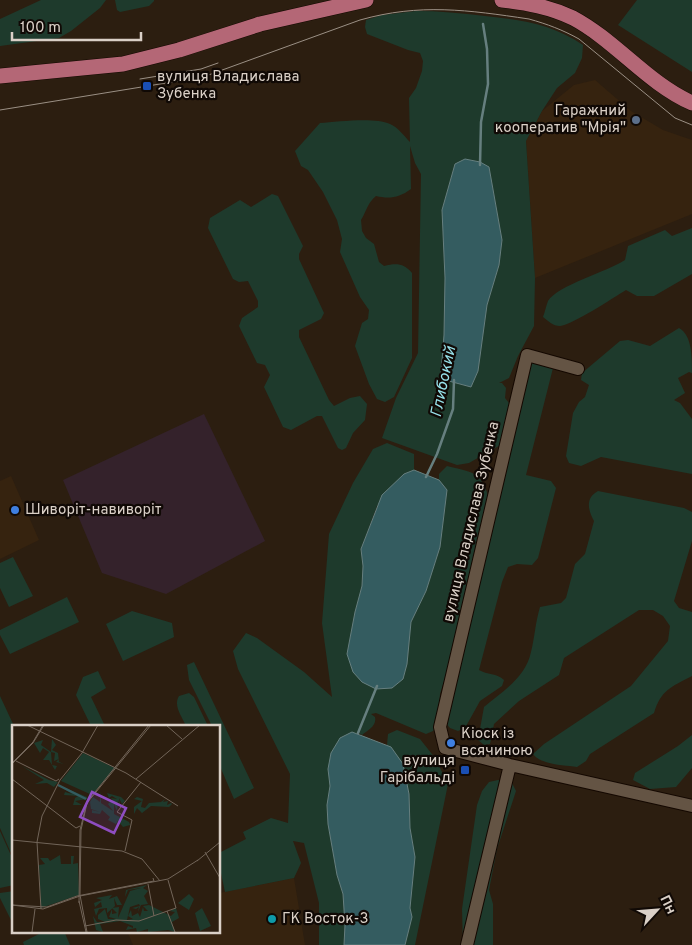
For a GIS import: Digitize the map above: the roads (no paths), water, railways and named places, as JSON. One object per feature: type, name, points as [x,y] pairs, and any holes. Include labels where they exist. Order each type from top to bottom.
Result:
[{"type":"main road","points":[[0,76],[123,64],[179,50],[260,24],[366,0]]},
{"type":"main road","points":[[502,0],[548,8],[574,19],[609,43],[662,86],[692,103]]},
{"type":"street","name":"вулиця Владислава Зубенка","points":[[510,765],[444,748],[440,727],[528,355],[578,369]]},
{"type":"street","points":[[467,945],[510,765],[692,806]]},
{"type":"water","points":[[465,159],[480,162],[489,167],[502,240],[499,265],[487,305],[478,371],[471,387],[445,380],[441,373],[445,278],[442,210],[455,164]]},
{"type":"water","points":[[414,470],[439,480],[447,490],[440,547],[426,591],[411,622],[407,664],[403,679],[392,688],[376,689],[362,682],[353,672],[347,654],[362,586],[363,566],[361,549],[382,495],[404,474]]},
{"type":"water","points":[[352,732],[391,747],[403,764],[409,794],[410,828],[415,857],[410,908],[412,917],[405,945],[344,945],[343,894],[337,875],[328,824],[327,805],[330,786],[328,769],[331,753],[340,738]]},
{"type":"waterway","name":"Глибокий","points":[[480,165],[481,122],[488,84],[487,49],[483,24]]},
{"type":"waterway","name":"Глибокий","points":[[426,477],[437,454],[453,409],[454,380]]},
{"type":"waterway","name":"Глибокий","points":[[358,733],[377,686]]},
{"type":"tram line","points":[[0,110],[203,77],[360,20],[403,11],[444,10],[529,19],[567,33],[579,39],[675,118],[692,125]]},
{"type":"tram line","points":[[140,79],[201,69],[218,63]]},
{"type":"place","name":"вулиця Владислава Зубенка","points":[[147,86]]},
{"type":"place","name":"Гаражний кооператив \"Мрія\"","points":[[636,120]]},
{"type":"place","name":"Шиворіт-навиворіт","points":[[15,510]]},
{"type":"place","name":"Кіоск із всячиною","points":[[451,743]]},
{"type":"place","name":"вулиця Гарібальді","points":[[465,770]]},
{"type":"place","name":"ГК Восток-3","points":[[272,919]]}]
